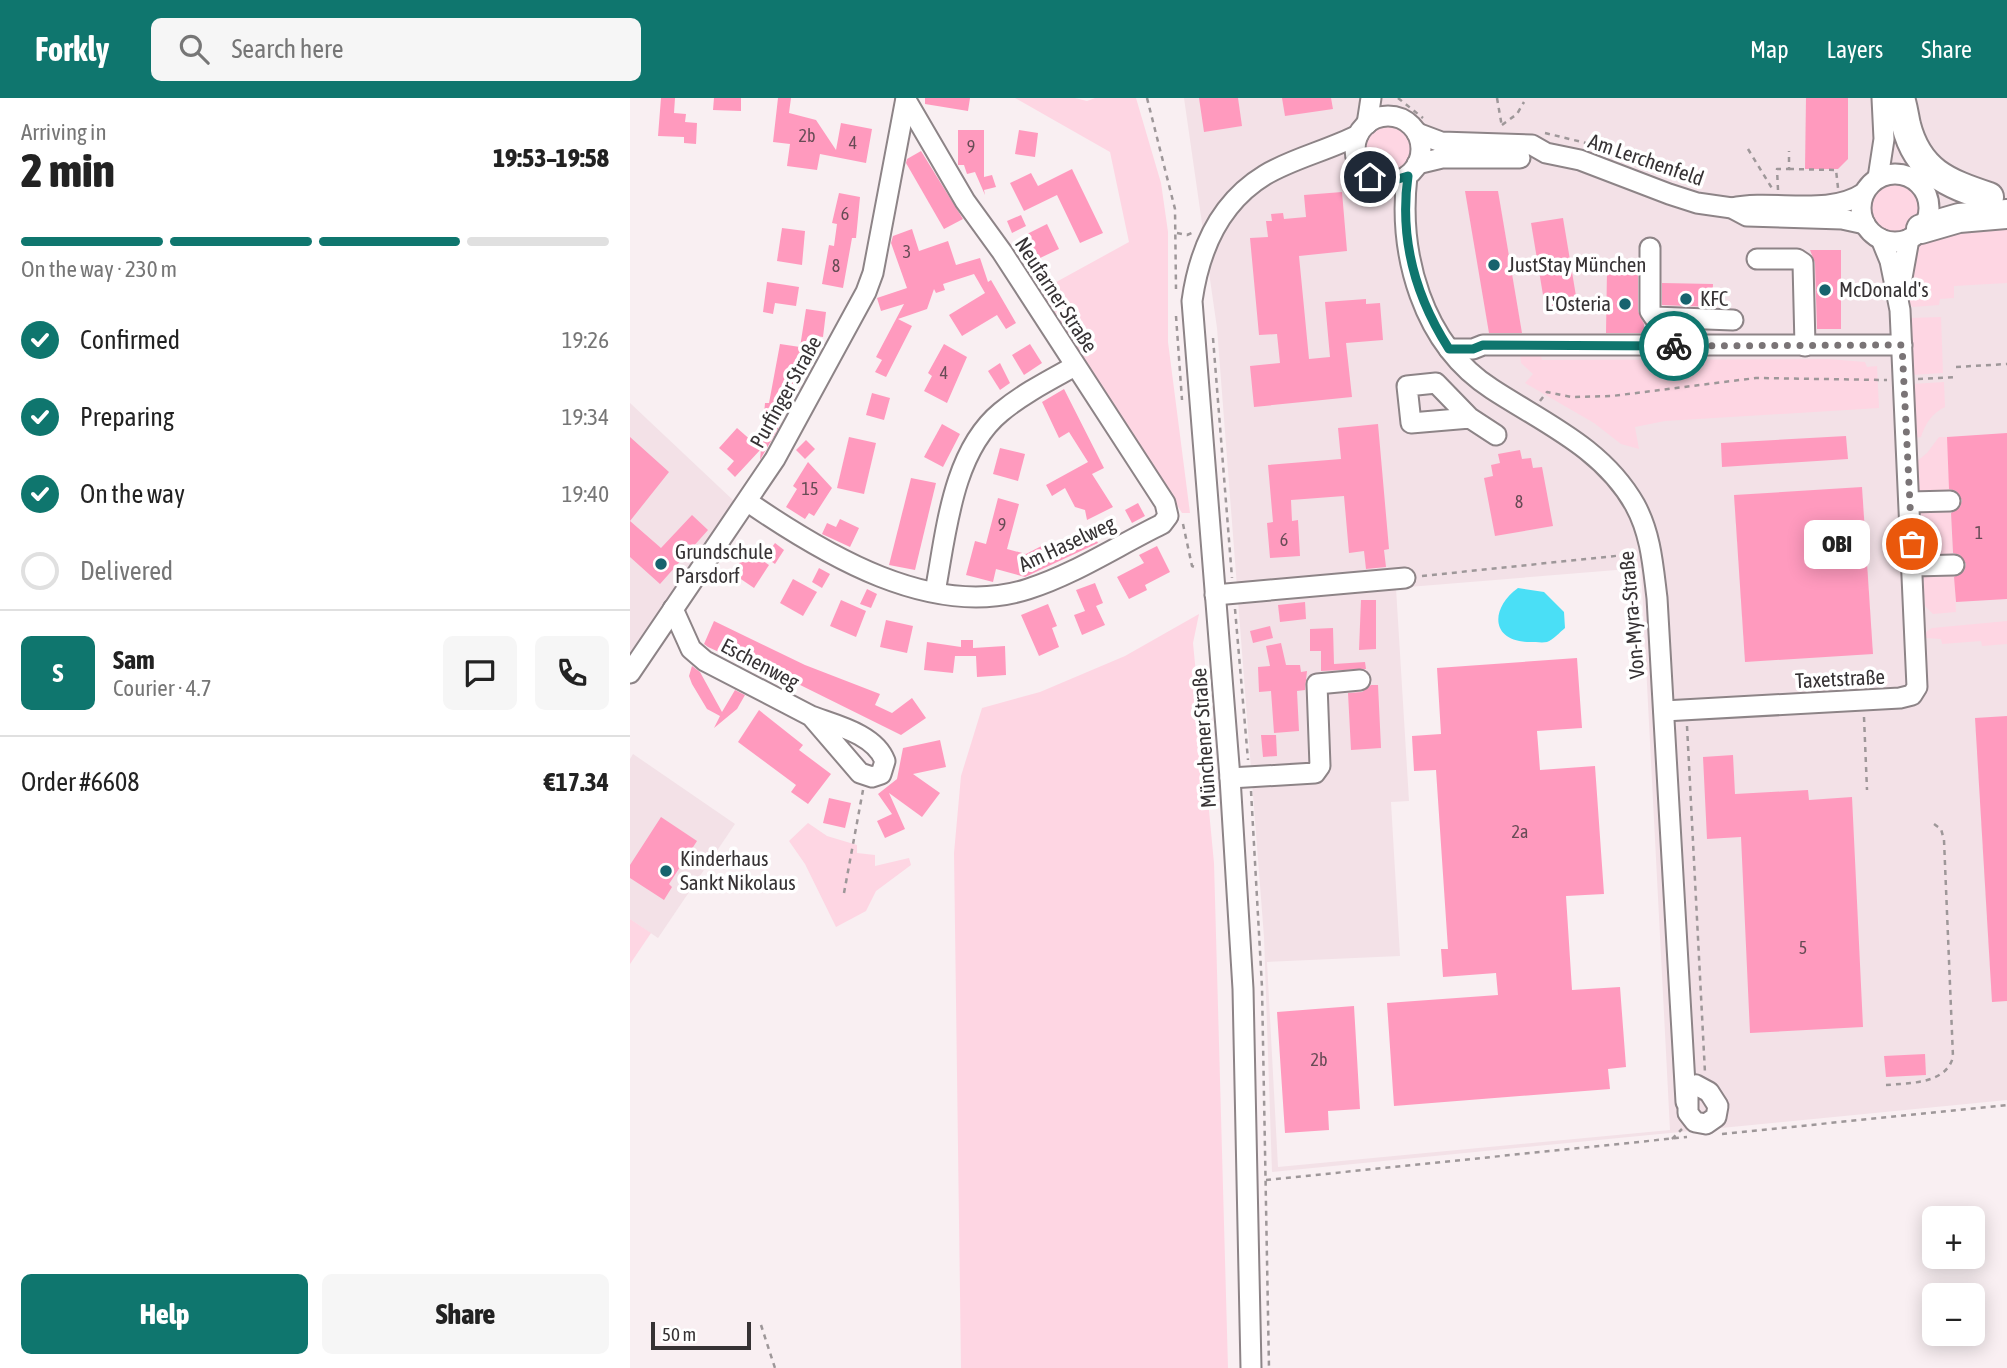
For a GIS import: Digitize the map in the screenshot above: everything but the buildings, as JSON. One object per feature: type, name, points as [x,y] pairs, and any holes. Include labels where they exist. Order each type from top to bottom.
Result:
[{"type":"highway","points":[[1899,98],[1914,147],[1926,164],[1951,184],[2001,203]]},
{"type":"highway","points":[[1917,184],[1932,195],[2001,203]]},
{"type":"highway","points":[[1915,234],[2001,203]]},
{"type":"street","points":[[1371,98],[1355,152],[1361,169],[1380,182]]},
{"type":"street","points":[[1363,129],[1396,107],[1384,98]]},
{"type":"street","points":[[1882,98],[1884,139],[1863,185],[1861,212],[1865,224],[1881,239],[1898,242],[1915,234],[1928,206],[1899,140],[1899,98]]},
{"type":"street","name":"Neufarner Straße","points":[[906,99],[965,201],[1002,251],[1165,503],[1168,516]]},
{"type":"street","name":"Purfinger Straße","points":[[630,673],[748,502],[797,423],[866,292],[873,273],[906,99]]},
{"type":"street","name":"Am Lerchenfeld","points":[[1396,107],[1406,121],[1421,126],[1441,142],[1532,145],[1546,153],[1580,160],[1697,203],[1732,208],[1752,204],[1839,202],[1855,199],[1863,185],[1895,174],[1917,184]]},
{"type":"street","points":[[1412,170],[1421,149],[1421,126]]},
{"type":"street","name":"Münchener Straße","points":[[1251,1368],[1240,778],[1224,595],[1192,322],[1196,274],[1210,233],[1240,196],[1264,176],[1307,159],[1363,129]]},
{"type":"street","name":"Am Lerchenfeld","points":[[1380,182],[1397,181],[1412,170],[1442,158],[1527,158],[1546,153]]},
{"type":"street","name":"Münchener Straße","points":[[1307,159],[1336,161],[1361,169]]},
{"type":"street","name":"Von-Myra-Straße","points":[[1405,230],[1412,170]]},
{"type":"street","name":"Von-Myra-Straße","points":[[1380,182],[1388,192],[1405,230],[1411,269],[1422,303],[1449,349],[1473,375],[1572,437],[1608,469],[1634,505],[1651,552],[1664,710],[1686,1102]]},
{"type":"street","name":"Am Lerchenfeld","points":[[1732,208],[1747,216],[1842,219],[1865,224]]},
{"type":"street","name":"Taxetstraße","points":[[1899,297],[1915,234]]},
{"type":"street","name":"Taxetstraße","points":[[1664,710],[1900,698],[1912,695],[1919,679],[1899,297],[1881,239]]},
{"type":"street","points":[[1650,248],[1650,311],[1654,317],[1732,320]]},
{"type":"street","points":[[1757,259],[1797,259],[1803,262],[1805,346]]},
{"type":"street","points":[[1449,349],[1473,349],[1483,345],[1902,345]]},
{"type":"street","points":[[935,592],[953,507],[977,441],[1000,413],[1075,366]]},
{"type":"street","points":[[1470,418],[1496,435]]},
{"type":"street","points":[[1910,502],[1950,501]]},
{"type":"street","name":"Am Haselweg","points":[[748,502],[804,540],[881,578],[935,592],[979,596],[1026,590],[1090,562],[1162,524],[1168,516]]},
{"type":"street","points":[[1913,566],[1954,565]]},
{"type":"street","points":[[1224,595],[1405,578]]},
{"type":"street","name":"Eschenweg","points":[[673,609],[691,649],[705,661],[811,716],[846,729],[874,744],[882,754],[884,768],[872,778],[866,777],[811,716]]},
{"type":"street","points":[[1240,778],[1315,772],[1320,766],[1317,684],[1360,680]]},
{"type":"street","points":[[1682,1055],[1715,1100],[1718,1112],[1706,1124],[1691,1118],[1686,1102],[1690,1086],[1706,1088]]},
{"type":"path","points":[[1147,98],[1168,176],[1177,233]]},
{"type":"path","points":[[1497,98],[1502,128]]},
{"type":"path","points":[[1502,128],[1517,114],[1524,102]]},
{"type":"path","points":[[1396,107],[1421,126]]},
{"type":"path","points":[[1491,130],[1502,128],[1511,131]]},
{"type":"path","points":[[1539,133],[1590,144],[1658,172]]},
{"type":"path","points":[[1748,149],[1776,192]]},
{"type":"path","points":[[1789,151],[1789,169]]},
{"type":"path","points":[[1776,192],[1777,169],[1836,170],[1838,188]]},
{"type":"path","points":[[1826,189],[1863,185]]},
{"type":"path","points":[[1776,192],[1790,190]]},
{"type":"path","points":[[1213,338],[1231,567]]},
{"type":"path","points":[[1956,367],[2007,364]]},
{"type":"path","points":[[1533,414],[1547,391],[1571,397],[1612,396],[1756,378],[1957,377]]},
{"type":"path","points":[[1168,516],[1180,520],[1186,529],[1192,566],[1203,570]]},
{"type":"path","points":[[1405,578],[1651,552]]},
{"type":"path","points":[[1224,595],[1240,778]]},
{"type":"path","points":[[1864,713],[1867,790]]},
{"type":"path","points":[[1686,723],[1706,1088]]},
{"type":"path","points":[[844,893],[866,777]]},
{"type":"path","points":[[1886,1086],[1934,1077],[1946,1072],[1953,1057],[1944,840],[1941,829],[1934,824]]},
{"type":"path","points":[[1713,1135],[2007,1105]]},
{"type":"path","points":[[1672,1139],[1685,1127]]},
{"type":"path","points":[[1266,1180],[1700,1136]]},
{"type":"path","points":[[761,1325],[775,1368]]},
{"type":"shaded area","points":[[1015,98],[1075,98],[1087,101],[1095,98],[1136,98],[1161,183],[1168,232],[1168,342],[1190,513],[1182,513],[1038,292],[1129,242],[1110,152]]},
{"type":"shaded area","points":[[1184,98],[2007,98],[2007,1100],[1272,1172],[1264,937],[1217,328]],"holes":[[[1641,568],[1670,1130],[1278,1167],[1267,962],[1400,956],[1391,802],[1409,801],[1396,588]]]},
{"type":"shaded area","points":[[1389,123],[1399,125],[1407,131],[1413,139],[1413,159],[1407,167],[1399,173],[1389,175],[1379,173],[1371,167],[1365,159],[1363,149],[1365,139],[1371,131],[1379,125]]},
{"type":"shaded area","points":[[1895,183],[1905,185],[1913,191],[1919,199],[1919,219],[1913,227],[1905,233],[1895,235],[1885,233],[1877,227],[1871,219],[1869,209],[1871,199],[1877,191],[1885,185]]},
{"type":"shaded area","points":[[2007,225],[2007,283],[1954,286],[1954,298],[1940,299],[1939,305],[1913,307],[1909,304],[1908,266],[1917,245],[1939,233]]},
{"type":"shaded area","points":[[1941,317],[1943,373],[1911,375],[1909,318]]},
{"type":"shaded area","points":[[1540,352],[1542,360],[1828,359],[1865,362],[1867,367],[1877,366],[1879,408],[1665,421],[1635,427],[1639,449],[1621,444],[1594,423],[1525,383],[1533,374],[1521,363],[1520,354]]},
{"type":"shaded area","points":[[1944,382],[1945,407],[1930,419],[1921,437],[1914,438],[1912,384]]},
{"type":"shaded area","name":"Grundschule Parsdorf","points":[[630,403],[735,502],[630,654]]},
{"type":"shaded area","points":[[1939,437],[1947,437],[1950,497],[1918,499],[1916,462]]},
{"type":"shaded area","points":[[1950,505],[1953,561],[1923,562],[1919,506]]},
{"type":"shaded area","points":[[1954,569],[1956,612],[1933,614],[1925,606],[1923,570]]},
{"type":"shaded area","points":[[1199,614],[1193,643],[1214,863],[1228,1368],[961,1368],[954,853],[961,776],[982,708],[1040,692],[1125,656]]},
{"type":"shaded area","points":[[2007,621],[2007,644],[1982,646],[1981,641],[1942,644],[1941,639],[1926,638],[1926,632],[1932,628]]},
{"type":"shaded area","name":"Kinderhaus Sankt Nikolaus","points":[[633,754],[735,824],[658,938],[630,919],[630,759]]},
{"type":"shaded area","points":[[808,823],[827,836],[857,845],[857,853],[875,855],[875,866],[909,858],[911,865],[876,891],[866,911],[836,927],[805,864],[789,841]]},
{"type":"shaded area","points":[[630,919],[651,933],[630,964]]},
{"type":"water","points":[[1518,588],[1544,592],[1564,612],[1565,628],[1552,640],[1517,640],[1501,630],[1498,622],[1502,605]]},
{"type":"way so far","points":[[1674,346],[1902,345],[1912,544]]},
{"type":"place","name":"JustStay München","points":[[1494,265]]},
{"type":"place","name":"McDonald's","points":[[1825,290]]},
{"type":"place","name":"KFC","points":[[1686,299]]},
{"type":"place","name":"L'Osteria","points":[[1625,304]]},
{"type":"place","name":"OBI","points":[[1912,544]]},
{"type":"place","name":"Grundschule Parsdorf","points":[[661,564]]},
{"type":"place","name":"Kinderhaus Sankt Nikolaus","points":[[666,871]]},
{"type":"route","points":[[1370,177],[1385,183],[1408,176],[1405,230],[1411,269],[1422,303],[1449,349],[1473,349],[1483,345],[1674,346]]}]
